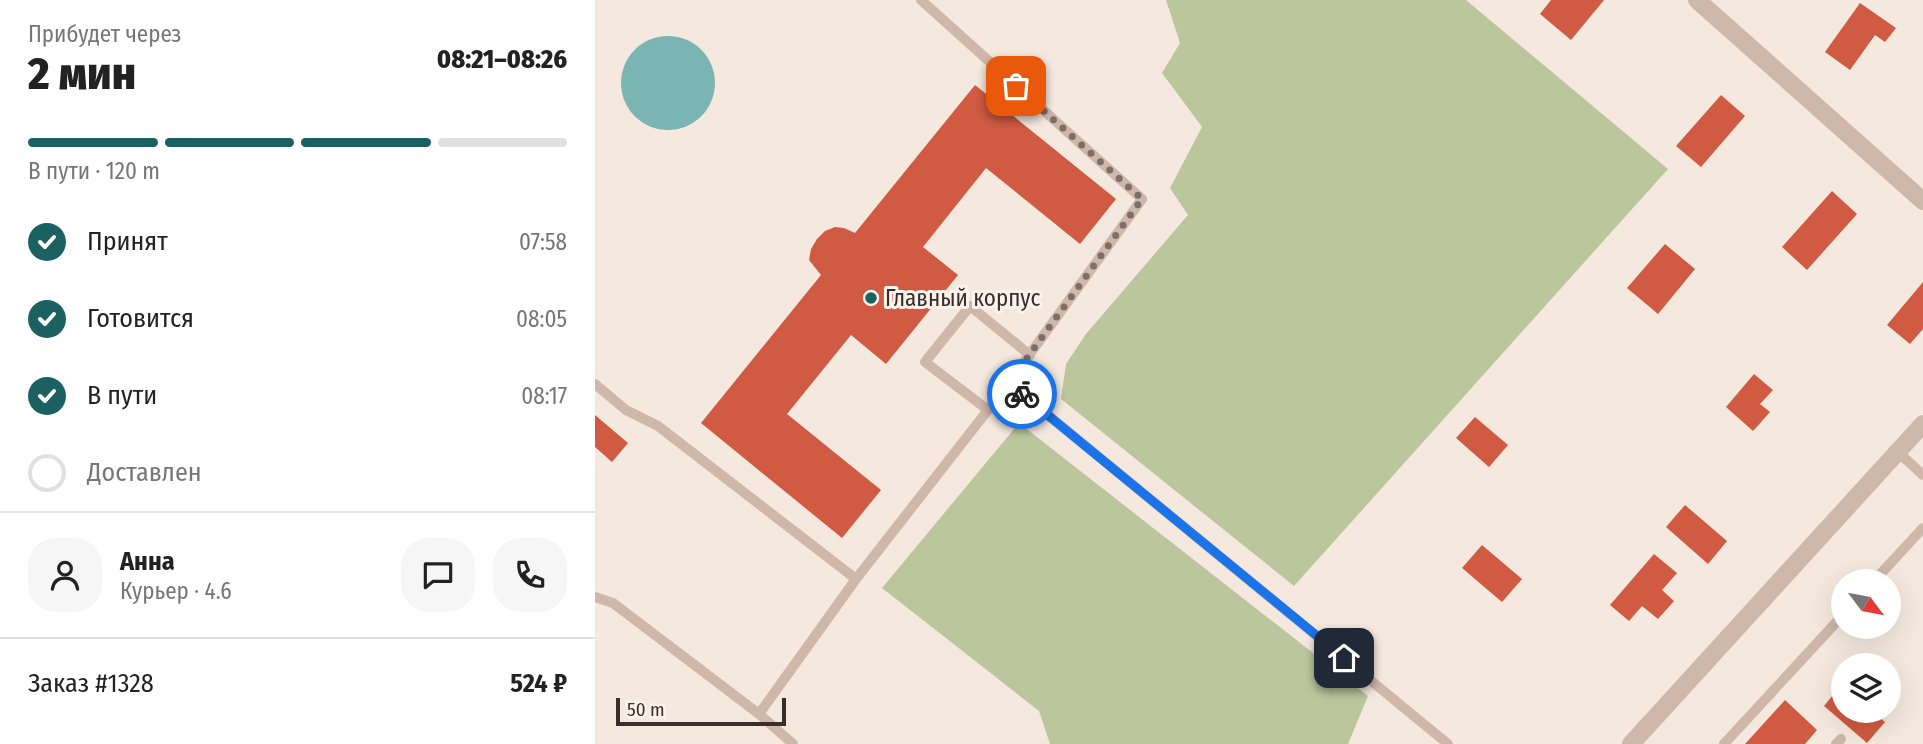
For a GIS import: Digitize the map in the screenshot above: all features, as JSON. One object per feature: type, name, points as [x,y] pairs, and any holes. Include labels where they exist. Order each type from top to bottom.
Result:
[{"type":"street","points":[[1697,0],[1923,201]]},
{"type":"street","points":[[1631,744],[1923,424]]},
{"type":"lane","points":[[759,714],[856,579],[1030,355],[1142,199],[921,0]]},
{"type":"lane","points":[[988,410],[925,362],[969,306],[1030,355]]},
{"type":"lane","points":[[1009,383],[1448,744]]},
{"type":"lane","points":[[595,384],[626,410],[658,426],[856,579]]},
{"type":"lane","points":[[1898,452],[1923,475]]},
{"type":"lane","points":[[1885,569],[1923,528]]},
{"type":"lane","points":[[595,597],[613,603],[759,714],[793,744]]},
{"type":"lane","points":[[1724,744],[1831,628]]},
{"type":"green space","points":[[1166,0],[1466,0],[1668,169],[1294,586],[1061,399],[1066,364],[1086,334],[1188,215],[1170,188],[1202,127],[1162,73],[1180,43]]},
{"type":"green space","points":[[1019,423],[1368,696],[1348,744],[1050,744],[1039,711],[882,588]]},
{"type":"water","points":[[668,36],[686,39],[701,50],[712,65],[715,83],[712,101],[701,116],[686,127],[668,130],[650,127],[635,116],[624,101],[621,83],[624,65],[635,50],[650,39]]},
{"type":"building","points":[[1551,0],[1604,0],[1571,40],[1540,14]]},
{"type":"building","points":[[1860,3],[1896,28],[1885,42],[1875,35],[1850,70],[1825,52]]},
{"type":"building","name":"Главный корпус","points":[[975,85],[1116,199],[1080,244],[986,168],[923,247],[958,275],[886,364],[851,335],[787,414],[881,490],[842,538],[701,423],[821,275],[809,260],[817,239],[825,231],[835,227],[855,233]]},
{"type":"building","points":[[1721,95],[1745,116],[1701,167],[1676,146]]},
{"type":"building","points":[[1832,191],[1857,214],[1807,270],[1782,247]]},
{"type":"building","points":[[1665,244],[1695,269],[1658,314],[1627,288]]},
{"type":"building","points":[[1923,282],[1923,329],[1910,344],[1887,325]]},
{"type":"building","points":[[1754,374],[1773,390],[1760,404],[1770,412],[1753,431],[1726,407]]},
{"type":"building","points":[[595,415],[628,443],[612,462],[595,447]]},
{"type":"building","points":[[1475,417],[1508,445],[1489,467],[1456,438]]},
{"type":"building","points":[[1685,505],[1727,541],[1708,564],[1666,527]]},
{"type":"building","points":[[1482,545],[1522,579],[1502,602],[1462,568]]},
{"type":"building","points":[[1654,554],[1677,573],[1662,590],[1674,601],[1658,619],[1642,606],[1629,621],[1610,605]]},
{"type":"building","points":[[1831,697],[1831,712],[1824,706]]},
{"type":"building","points":[[1785,700],[1817,730],[1805,744],[1745,744]]},
{"type":"building","points":[[1844,723],[1884,723],[1867,743]]},
{"type":"way so far","points":[[1016,86],[1142,199],[1009,383],[1022,394]]},
{"type":"place","name":"Главный корпус","points":[[871,298]]},
{"type":"route","points":[[1022,394],[1344,658]]}]
